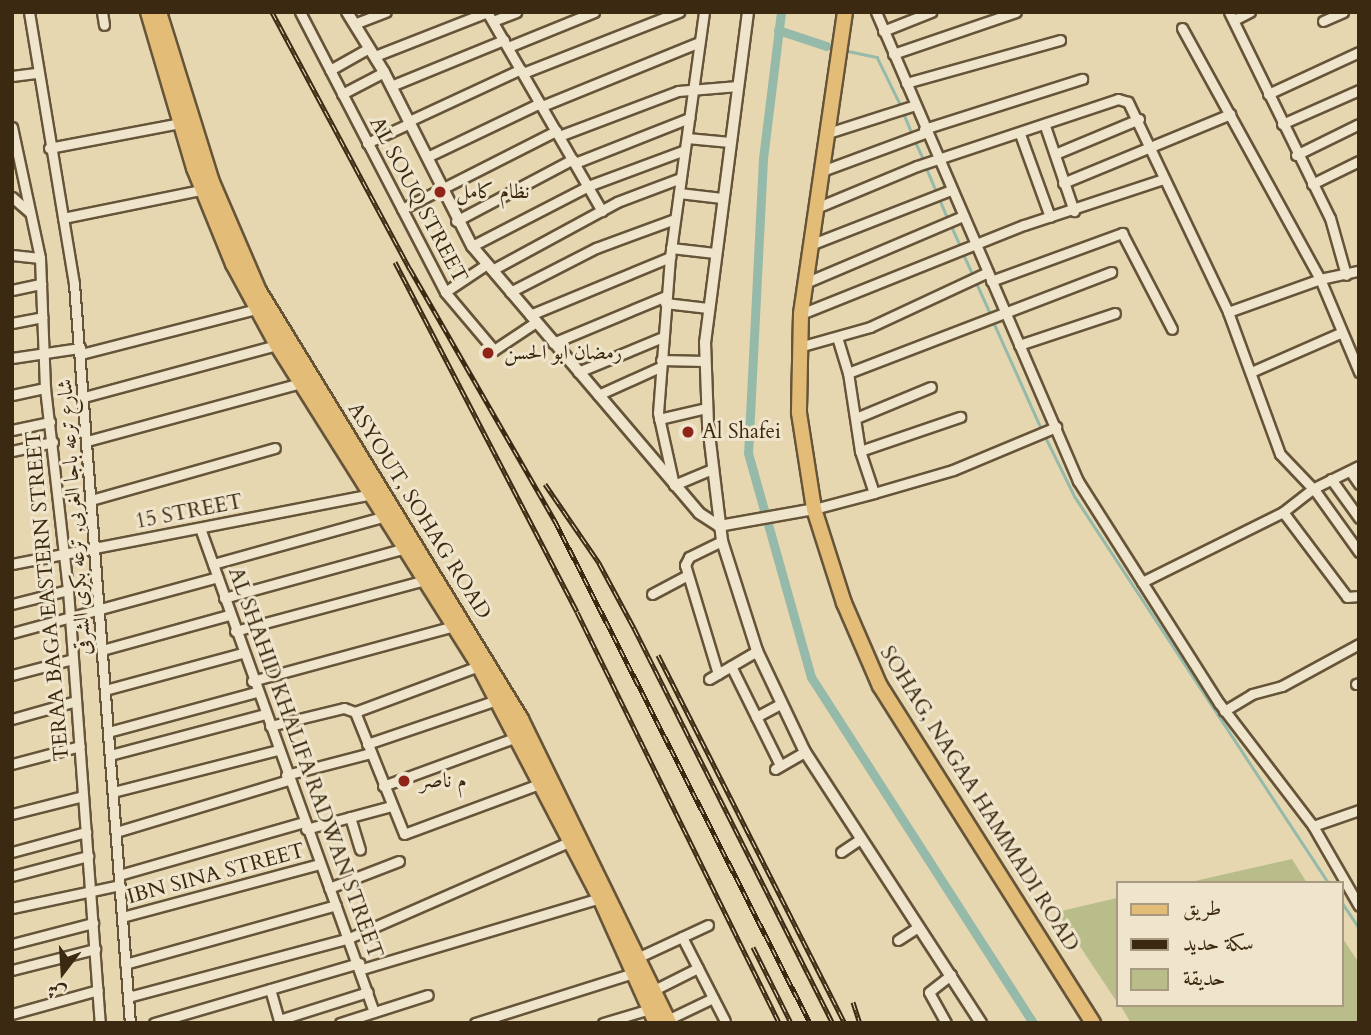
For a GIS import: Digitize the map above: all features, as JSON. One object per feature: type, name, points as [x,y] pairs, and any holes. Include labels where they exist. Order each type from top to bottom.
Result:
[{"type":"main road","name":"ASYOUT, SOHAG ROAD","points":[[148,12],[180,123],[209,198],[372,494],[455,626],[497,700],[515,721],[517,737],[600,898],[650,1009],[664,1022]]},
{"type":"main road","name":"ASYOUT, SOHAG ROAD","points":[[159,12],[209,198]]},
{"type":"main road","name":"SOHAG, NAGAA HAMMADI ROAD","points":[[845,12],[801,314],[799,347],[802,445],[814,509],[844,603],[880,685],[1093,1023]]},
{"type":"main road","name":"ASYOUT, SOHAG ROAD","points":[[225,229],[256,309],[277,345],[301,383],[329,418],[515,721],[639,957],[654,990],[664,1022]]},
{"type":"street","name":"شارع ترعه باجا الغربى, ترعه بكرى الشرقى","points":[[29,12],[49,148],[63,218],[81,351],[130,1023]]},
{"type":"street","points":[[102,12],[104,25]]},
{"type":"street","name":"AL SOUQ STREET","points":[[300,12],[445,292],[494,350],[533,319]]},
{"type":"street","points":[[347,12],[384,72],[456,221],[472,246],[705,519],[719,526],[737,526],[814,509],[953,470],[1056,427]]},
{"type":"street","points":[[354,24],[386,12]]},
{"type":"street","points":[[330,70],[372,52],[489,15],[516,12]]},
{"type":"street","points":[[391,86],[594,12]]},
{"type":"street","points":[[367,143],[522,71],[679,12]]},
{"type":"street","points":[[674,485],[659,419],[661,363],[665,300],[704,12]]},
{"type":"street","points":[[748,12],[708,308],[705,361],[706,408],[722,541],[757,651],[805,752],[981,1023]]},
{"type":"street","points":[[876,12],[1078,481],[1224,711],[1314,826],[1358,903]]},
{"type":"street","points":[[883,31],[931,12]]},
{"type":"street","points":[[893,54],[1016,12]]},
{"type":"street","points":[[1250,12],[1232,16],[1296,155],[1334,226],[1346,275]]},
{"type":"street","points":[[1323,21],[1343,12]]},
{"type":"street","points":[[489,15],[602,211]]},
{"type":"street","points":[[1182,28],[1320,279],[1340,333],[1358,368]]},
{"type":"street","points":[[906,83],[1060,40]]},
{"type":"street","points":[[427,157],[541,104],[700,42]]},
{"type":"street","points":[[1268,94],[1359,52]]},
{"type":"street","points":[[342,94],[384,72]]},
{"type":"street","points":[[12,76],[38,74]]},
{"type":"street","points":[[822,171],[925,131],[1082,79]]},
{"type":"street","points":[[402,209],[558,134],[694,86],[738,86]]},
{"type":"street","points":[[1282,124],[1359,90]]},
{"type":"street","points":[[816,208],[938,160],[1045,126],[1118,99],[1128,102],[1139,119],[1163,179],[1228,312],[1280,454],[1312,489],[1359,552]]},
{"type":"street","points":[[828,133],[915,105]]},
{"type":"street","points":[[1063,183],[1230,114]]},
{"type":"street","points":[[456,221],[574,161],[689,118]]},
{"type":"street","points":[[1055,154],[1139,119]]},
{"type":"street","points":[[49,148],[180,123]]},
{"type":"street","points":[[1296,155],[1359,124]]},
{"type":"street","points":[[1045,126],[1073,211]]},
{"type":"street","name":"TERAA BAGA EASTERN STREET","points":[[12,127],[40,258],[45,388],[68,590],[100,1023]]},
{"type":"street","points":[[1020,134],[1050,217]]},
{"type":"street","points":[[687,138],[730,142]]},
{"type":"street","points":[[472,246],[588,186],[685,150]]},
{"type":"street","points":[[1312,184],[1359,161]]},
{"type":"street","points":[[445,292],[602,211],[681,178]]},
{"type":"street","points":[[801,314],[976,244],[1163,179]]},
{"type":"street","points":[[810,245],[951,190]]},
{"type":"street","points":[[679,192],[723,198]]},
{"type":"street","points":[[12,197],[30,214]]},
{"type":"street","points":[[63,218],[209,198]]},
{"type":"street","points":[[804,283],[962,216]]},
{"type":"street","points":[[510,292],[611,241],[675,219]]},
{"type":"street","points":[[799,347],[837,337],[990,277],[1122,233],[1172,329]]},
{"type":"street","points":[[533,319],[671,252],[715,253]]},
{"type":"street","points":[[12,255],[40,258]]},
{"type":"street","points":[[1228,312],[1320,279],[1359,271]]},
{"type":"street","points":[[848,373],[1111,272]]},
{"type":"street","points":[[12,290],[41,284]]},
{"type":"street","points":[[553,343],[665,300],[708,308]]},
{"type":"street","points":[[12,358],[43,352],[81,351],[256,309]]},
{"type":"street","points":[[1019,345],[1115,313]]},
{"type":"street","points":[[12,323],[42,317]]},
{"type":"street","points":[[1251,372],[1340,333]]},
{"type":"street","points":[[578,372],[663,337]]},
{"type":"street","points":[[837,337],[848,373],[860,451],[874,493]]},
{"type":"street","points":[[84,397],[277,345]]},
{"type":"street","points":[[598,395],[661,363],[705,361]]},
{"type":"street","points":[[87,440],[301,383]]},
{"type":"street","points":[[856,418],[931,387]]},
{"type":"street","points":[[12,395],[45,388]]},
{"type":"street","points":[[659,419],[706,408]]},
{"type":"street","points":[[860,451],[960,417]]},
{"type":"street","points":[[12,430],[50,422]]},
{"type":"street","points":[[12,451],[53,442]]},
{"type":"street","points":[[91,500],[275,448]]},
{"type":"street","points":[[674,485],[712,469]]},
{"type":"street","points":[[1142,582],[1283,512],[1312,489],[1331,479],[1354,469],[1359,484]]},
{"type":"street","points":[[1331,479],[1359,518]]},
{"type":"street","name":"15 STREET","points":[[12,564],[372,494]]},
{"type":"street","points":[[1283,512],[1347,597],[1359,596]]},
{"type":"street","points":[[213,564],[386,516]]},
{"type":"street","name":"AL SHAHID KHALIFA RADWAN STREET","points":[[200,528],[252,681],[360,966],[374,1012]]},
{"type":"street","points":[[722,541],[687,559],[687,575],[713,676],[757,651]]},
{"type":"street","points":[[224,598],[405,548]]},
{"type":"street","points":[[652,594],[687,575]]},
{"type":"street","points":[[12,633],[218,577]]},
{"type":"street","points":[[235,631],[426,580]]},
{"type":"street","points":[[12,604],[68,590]]},
{"type":"street","points":[[102,650],[229,615]]},
{"type":"street","points":[[252,681],[455,626]]},
{"type":"street","points":[[1224,711],[1248,696],[1282,686],[1359,644]]},
{"type":"street","points":[[105,690],[242,653]]},
{"type":"street","points":[[12,675],[73,659]]},
{"type":"street","points":[[270,726],[344,708],[355,712],[479,666]]},
{"type":"street","points":[[731,666],[777,767],[805,752]]},
{"type":"street","points":[[108,732],[256,692]]},
{"type":"street","points":[[116,832],[287,777],[497,700]]},
{"type":"street","points":[[12,719],[76,701]]},
{"type":"street","points":[[756,717],[780,704]]},
{"type":"street","points":[[355,712],[400,830],[406,834],[542,783]]},
{"type":"street","points":[[110,755],[265,714]]},
{"type":"street","points":[[383,786],[517,737]]},
{"type":"street","points":[[12,764],[79,746]]},
{"type":"street","points":[[113,792],[278,750]]},
{"type":"street","points":[[12,814],[83,796]]},
{"type":"street","points":[[12,908],[305,826],[391,806]]},
{"type":"street","points":[[1314,826],[1359,810]]},
{"type":"street","points":[[350,817],[360,849]]},
{"type":"street","points":[[12,852],[86,832]]},
{"type":"street","points":[[841,852],[860,839]]},
{"type":"street","points":[[128,997],[349,938],[571,841]]},
{"type":"street","points":[[12,876],[88,856]]},
{"type":"street","points":[[329,888],[399,861]]},
{"type":"street","name":"IBN SINA STREET","points":[[122,917],[320,864]]},
{"type":"street","points":[[154,1023],[600,898]]},
{"type":"street","points":[[125,964],[336,905]]},
{"type":"street","points":[[12,944],[93,923]]},
{"type":"street","points":[[639,957],[708,925]]},
{"type":"street","points":[[898,940],[918,927]]},
{"type":"street","points":[[682,937],[725,1021]]},
{"type":"street","points":[[12,970],[95,949]]},
{"type":"street","points":[[654,990],[698,968]]},
{"type":"street","points":[[475,1023],[634,973]]},
{"type":"street","points":[[946,1023],[929,992],[951,975]]},
{"type":"street","points":[[270,989],[278,1022],[368,992]]},
{"type":"street","points":[[12,1014],[98,990]]},
{"type":"street","points":[[340,1023],[428,995]]},
{"type":"street","points":[[664,1022],[713,998]]},
{"type":"street","points":[[603,1023],[650,1009]]},
{"type":"green space","points":[[1292,859],[1306,881],[1195,881]]},
{"type":"green space","points":[[1116,898],[1116,1000],[1057,912]]},
{"type":"green space","points":[[1343,939],[1359,963],[1359,1023],[1131,1023],[1121,1007],[1343,1007]]},
{"type":"waterway","points":[[781,12],[763,159],[748,453],[811,677],[1033,1023]]},
{"type":"waterway","points":[[778,30],[826,46]]},
{"type":"waterway","points":[[848,51],[877,57],[901,106]]},
{"type":"waterway","points":[[903,112],[913,135]]},
{"type":"waterway","points":[[915,141],[924,160]]},
{"type":"waterway","points":[[926,167],[948,219]]},
{"type":"waterway","points":[[951,225],[961,247]]},
{"type":"waterway","points":[[963,253],[991,315]]},
{"type":"waterway","points":[[993,321],[1042,430]]},
{"type":"waterway","points":[[1045,436],[1075,497],[1328,881]]},
{"type":"waterway","points":[[1343,904],[1359,928]]},
{"type":"railway","points":[[272,12],[410,269],[555,521],[810,1023]]},
{"type":"railway","points":[[395,262],[577,612],[779,1023]]},
{"type":"railway","points":[[545,484],[599,563],[634,628],[833,1023]]},
{"type":"railway","points":[[658,655],[845,1023]]},
{"type":"railway","points":[[753,947],[791,1023]]},
{"type":"railway","points":[[853,1002],[860,1023]]},
{"type":"place","name":"نظام كامل","points":[[440,192]]},
{"type":"place","name":"رمضان ابو الحسن","points":[[488,353]]},
{"type":"place","name":"Al Shafei","points":[[688,432]]},
{"type":"place","name":"م ناصر","points":[[404,781]]}]
